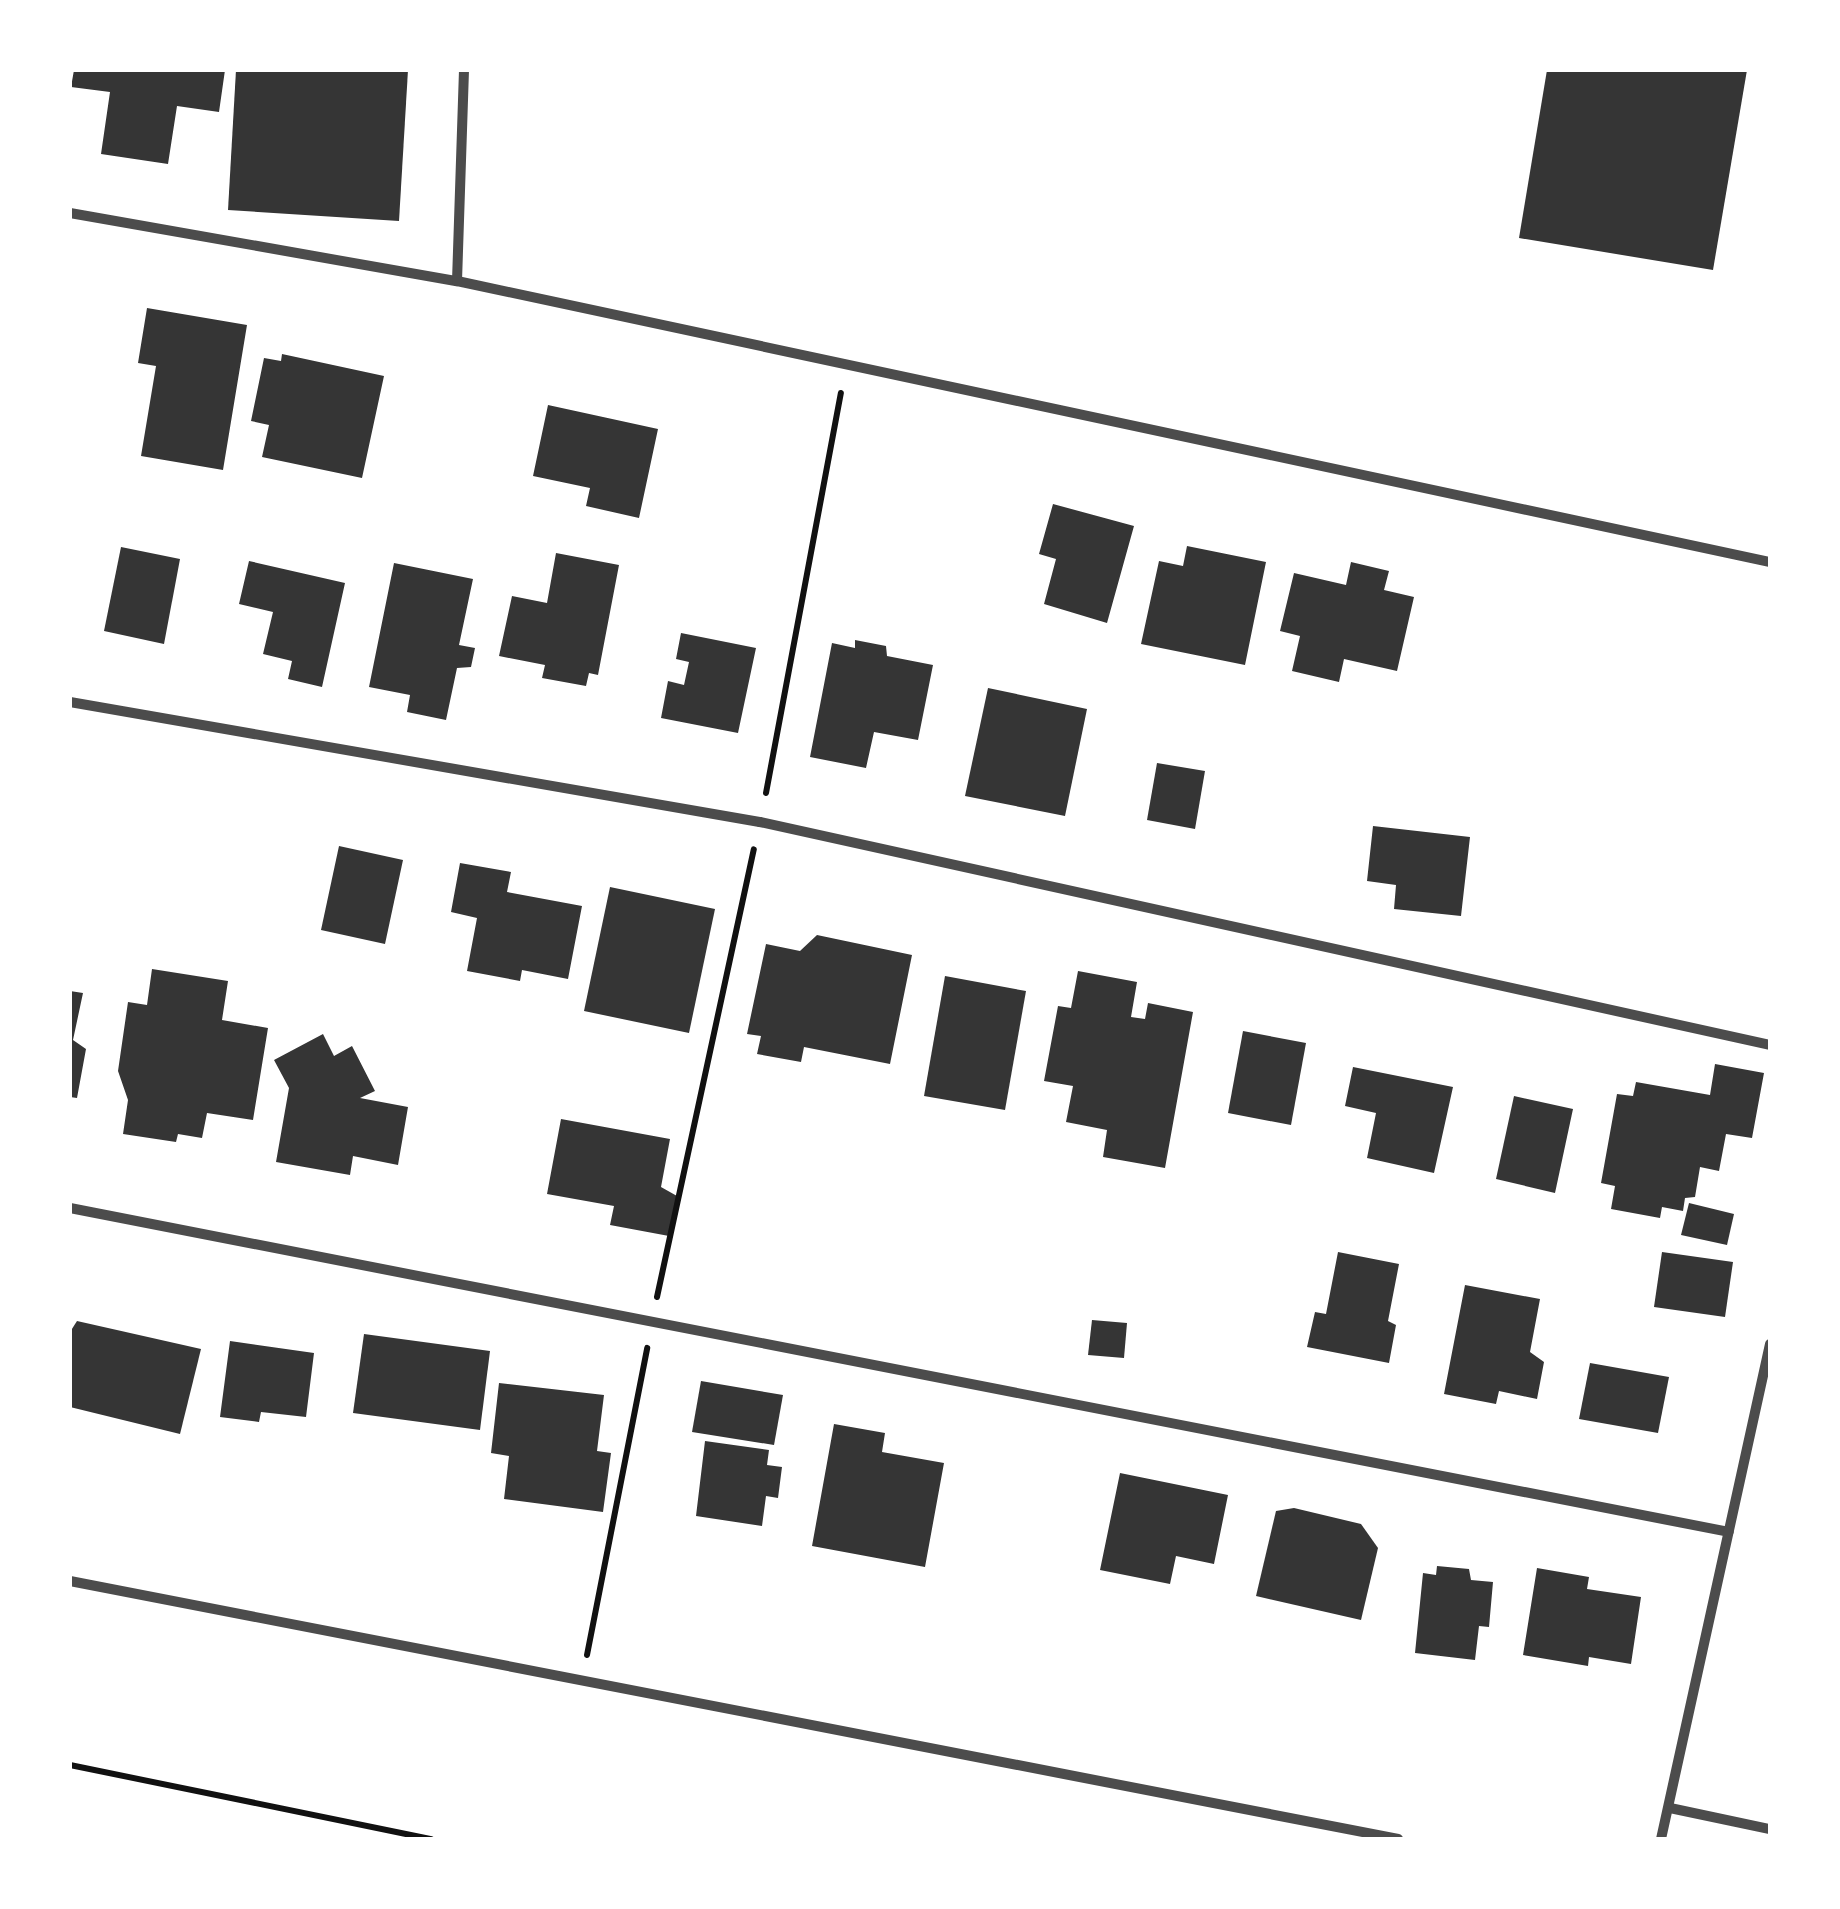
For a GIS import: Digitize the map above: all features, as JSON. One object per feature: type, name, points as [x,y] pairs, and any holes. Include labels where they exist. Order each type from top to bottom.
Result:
[{"type":"street","points":[[458,281],[464,70]]},
{"type":"street","points":[[70,213],[458,281],[1770,562]]},
{"type":"street","points":[[70,702],[760,822],[1770,1045]]},
{"type":"street","points":[[70,1208],[1729,1532]]},
{"type":"street","points":[[1662,1839],[1770,1344]]},
{"type":"street","points":[[70,1581],[1398,1839]]},
{"type":"street","points":[[1670,1808],[1770,1829]]},
{"type":"path","points":[[582,1680],[652,1321],[760,822],[846,365]]},
{"type":"path","points":[[70,1765],[431,1839]]},
{"type":"building","points":[[74,70],[225,70],[219,112],[177,106],[168,164],[101,154],[110,92],[71,87]]},
{"type":"building","points":[[236,70],[408,70],[399,221],[228,210]]},
{"type":"building","points":[[1547,70],[1747,70],[1713,270],[1519,238]]},
{"type":"building","points":[[147,308],[247,325],[223,470],[141,456],[156,366],[138,363]]},
{"type":"building","points":[[282,354],[384,376],[362,478],[262,457],[269,425],[251,421],[264,358],[281,361]]},
{"type":"building","points":[[548,405],[658,429],[639,518],[586,506],[590,488],[533,476]]},
{"type":"building","points":[[1053,504],[1134,526],[1107,623],[1044,604],[1056,559],[1039,554]]},
{"type":"building","points":[[1187,546],[1266,562],[1245,665],[1141,644],[1159,561],[1183,566]]},
{"type":"building","points":[[121,547],[180,559],[164,644],[104,631]]},
{"type":"building","points":[[556,553],[619,565],[598,675],[589,673],[586,686],[542,678],[545,665],[499,656],[512,596],[547,603]]},
{"type":"building","points":[[249,561],[345,583],[322,687],[288,679],[292,661],[263,654],[273,612],[239,604]]},
{"type":"building","points":[[1351,562],[1389,571],[1384,590],[1414,597],[1397,671],[1344,659],[1339,682],[1292,671],[1300,636],[1280,631],[1294,573],[1346,585]]},
{"type":"building","points":[[394,563],[473,579],[459,645],[475,648],[471,667],[457,668],[446,720],[407,712],[410,695],[369,687]]},
{"type":"building","points":[[681,633],[756,648],[738,733],[661,718],[668,681],[684,685],[689,662],[676,659]]},
{"type":"building","points":[[855,640],[886,646],[887,656],[933,665],[918,740],[874,732],[866,768],[810,757],[832,643],[855,648]]},
{"type":"building","points":[[988,688],[1087,709],[1065,816],[965,796]]},
{"type":"building","points":[[1157,763],[1205,771],[1195,829],[1147,820]]},
{"type":"building","points":[[1373,826],[1470,837],[1461,916],[1394,909],[1396,885],[1367,881]]},
{"type":"building","points":[[339,846],[403,860],[385,944],[321,930]]},
{"type":"building","points":[[460,863],[511,872],[507,892],[582,906],[568,979],[522,970],[520,981],[467,971],[477,918],[451,912]]},
{"type":"building","points":[[610,887],[715,909],[689,1033],[584,1011]]},
{"type":"building","points":[[817,935],[912,955],[890,1064],[804,1047],[801,1062],[757,1054],[761,1036],[747,1034],[766,944],[800,951]]},
{"type":"building","points":[[152,969],[228,981],[222,1020],[268,1028],[253,1120],[207,1113],[202,1138],[178,1134],[176,1142],[123,1134],[128,1100],[118,1071],[128,1002],[147,1005]]},
{"type":"building","points":[[1078,971],[1137,982],[1131,1017],[1145,1019],[1148,1003],[1193,1012],[1165,1168],[1103,1157],[1107,1130],[1066,1122],[1073,1086],[1044,1081],[1058,1006],[1071,1008]]},
{"type":"building","points":[[945,976],[1026,991],[1005,1110],[924,1096]]},
{"type":"building","points":[[70,991],[83,993],[73,1040],[86,1049],[77,1098],[70,1097]]},
{"type":"building","points":[[1243,1031],[1306,1043],[1291,1125],[1228,1113]]},
{"type":"building","points":[[323,1034],[334,1056],[352,1046],[375,1091],[360,1098],[408,1107],[398,1165],[353,1156],[350,1175],[276,1162],[289,1088],[274,1060]]},
{"type":"building","points":[[1715,1064],[1764,1073],[1752,1138],[1726,1134],[1719,1171],[1700,1167],[1695,1197],[1685,1198],[1683,1211],[1662,1207],[1660,1218],[1611,1209],[1615,1186],[1601,1183],[1617,1094],[1633,1096],[1636,1082],[1710,1095]]},
{"type":"building","points":[[1353,1067],[1453,1087],[1434,1173],[1367,1158],[1376,1113],[1345,1106]]},
{"type":"building","points":[[1514,1096],[1573,1109],[1555,1193],[1496,1179]]},
{"type":"building","points":[[561,1119],[670,1139],[661,1187],[677,1196],[669,1236],[610,1225],[614,1206],[547,1194]]},
{"type":"building","points":[[1689,1203],[1734,1214],[1727,1245],[1681,1235]]},
{"type":"building","points":[[1338,1252],[1399,1264],[1388,1321],[1396,1325],[1389,1363],[1307,1347],[1315,1312],[1326,1314]]},
{"type":"building","points":[[1662,1252],[1733,1262],[1725,1317],[1654,1307]]},
{"type":"building","points":[[1465,1285],[1540,1299],[1530,1352],[1544,1362],[1537,1399],[1499,1391],[1496,1404],[1444,1394]]},
{"type":"building","points":[[1092,1320],[1127,1323],[1124,1358],[1088,1355]]},
{"type":"building","points":[[77,1321],[201,1349],[180,1434],[70,1407],[70,1332]]},
{"type":"building","points":[[364,1334],[490,1351],[480,1430],[353,1413]]},
{"type":"building","points":[[230,1341],[314,1353],[306,1417],[261,1412],[259,1422],[220,1417]]},
{"type":"building","points":[[1590,1363],[1669,1377],[1658,1433],[1579,1419]]},
{"type":"building","points":[[701,1381],[783,1395],[774,1445],[692,1432]]},
{"type":"building","points":[[499,1383],[604,1395],[597,1451],[611,1453],[603,1512],[504,1499],[509,1456],[491,1453]]},
{"type":"building","points":[[834,1424],[885,1433],[882,1452],[944,1463],[925,1567],[812,1546]]},
{"type":"building","points":[[705,1441],[769,1450],[767,1465],[782,1467],[778,1498],[766,1496],[762,1526],[696,1516]]},
{"type":"building","points":[[1120,1473],[1228,1495],[1214,1564],[1176,1556],[1170,1584],[1100,1570]]},
{"type":"building","points":[[1294,1508],[1361,1524],[1378,1548],[1361,1620],[1256,1596],[1276,1511]]},
{"type":"building","points":[[1437,1566],[1469,1569],[1471,1580],[1493,1582],[1489,1627],[1479,1626],[1475,1660],[1415,1653],[1423,1573],[1436,1575]]},
{"type":"building","points":[[1537,1568],[1589,1577],[1587,1589],[1641,1597],[1631,1664],[1589,1657],[1588,1666],[1523,1655]]}]
